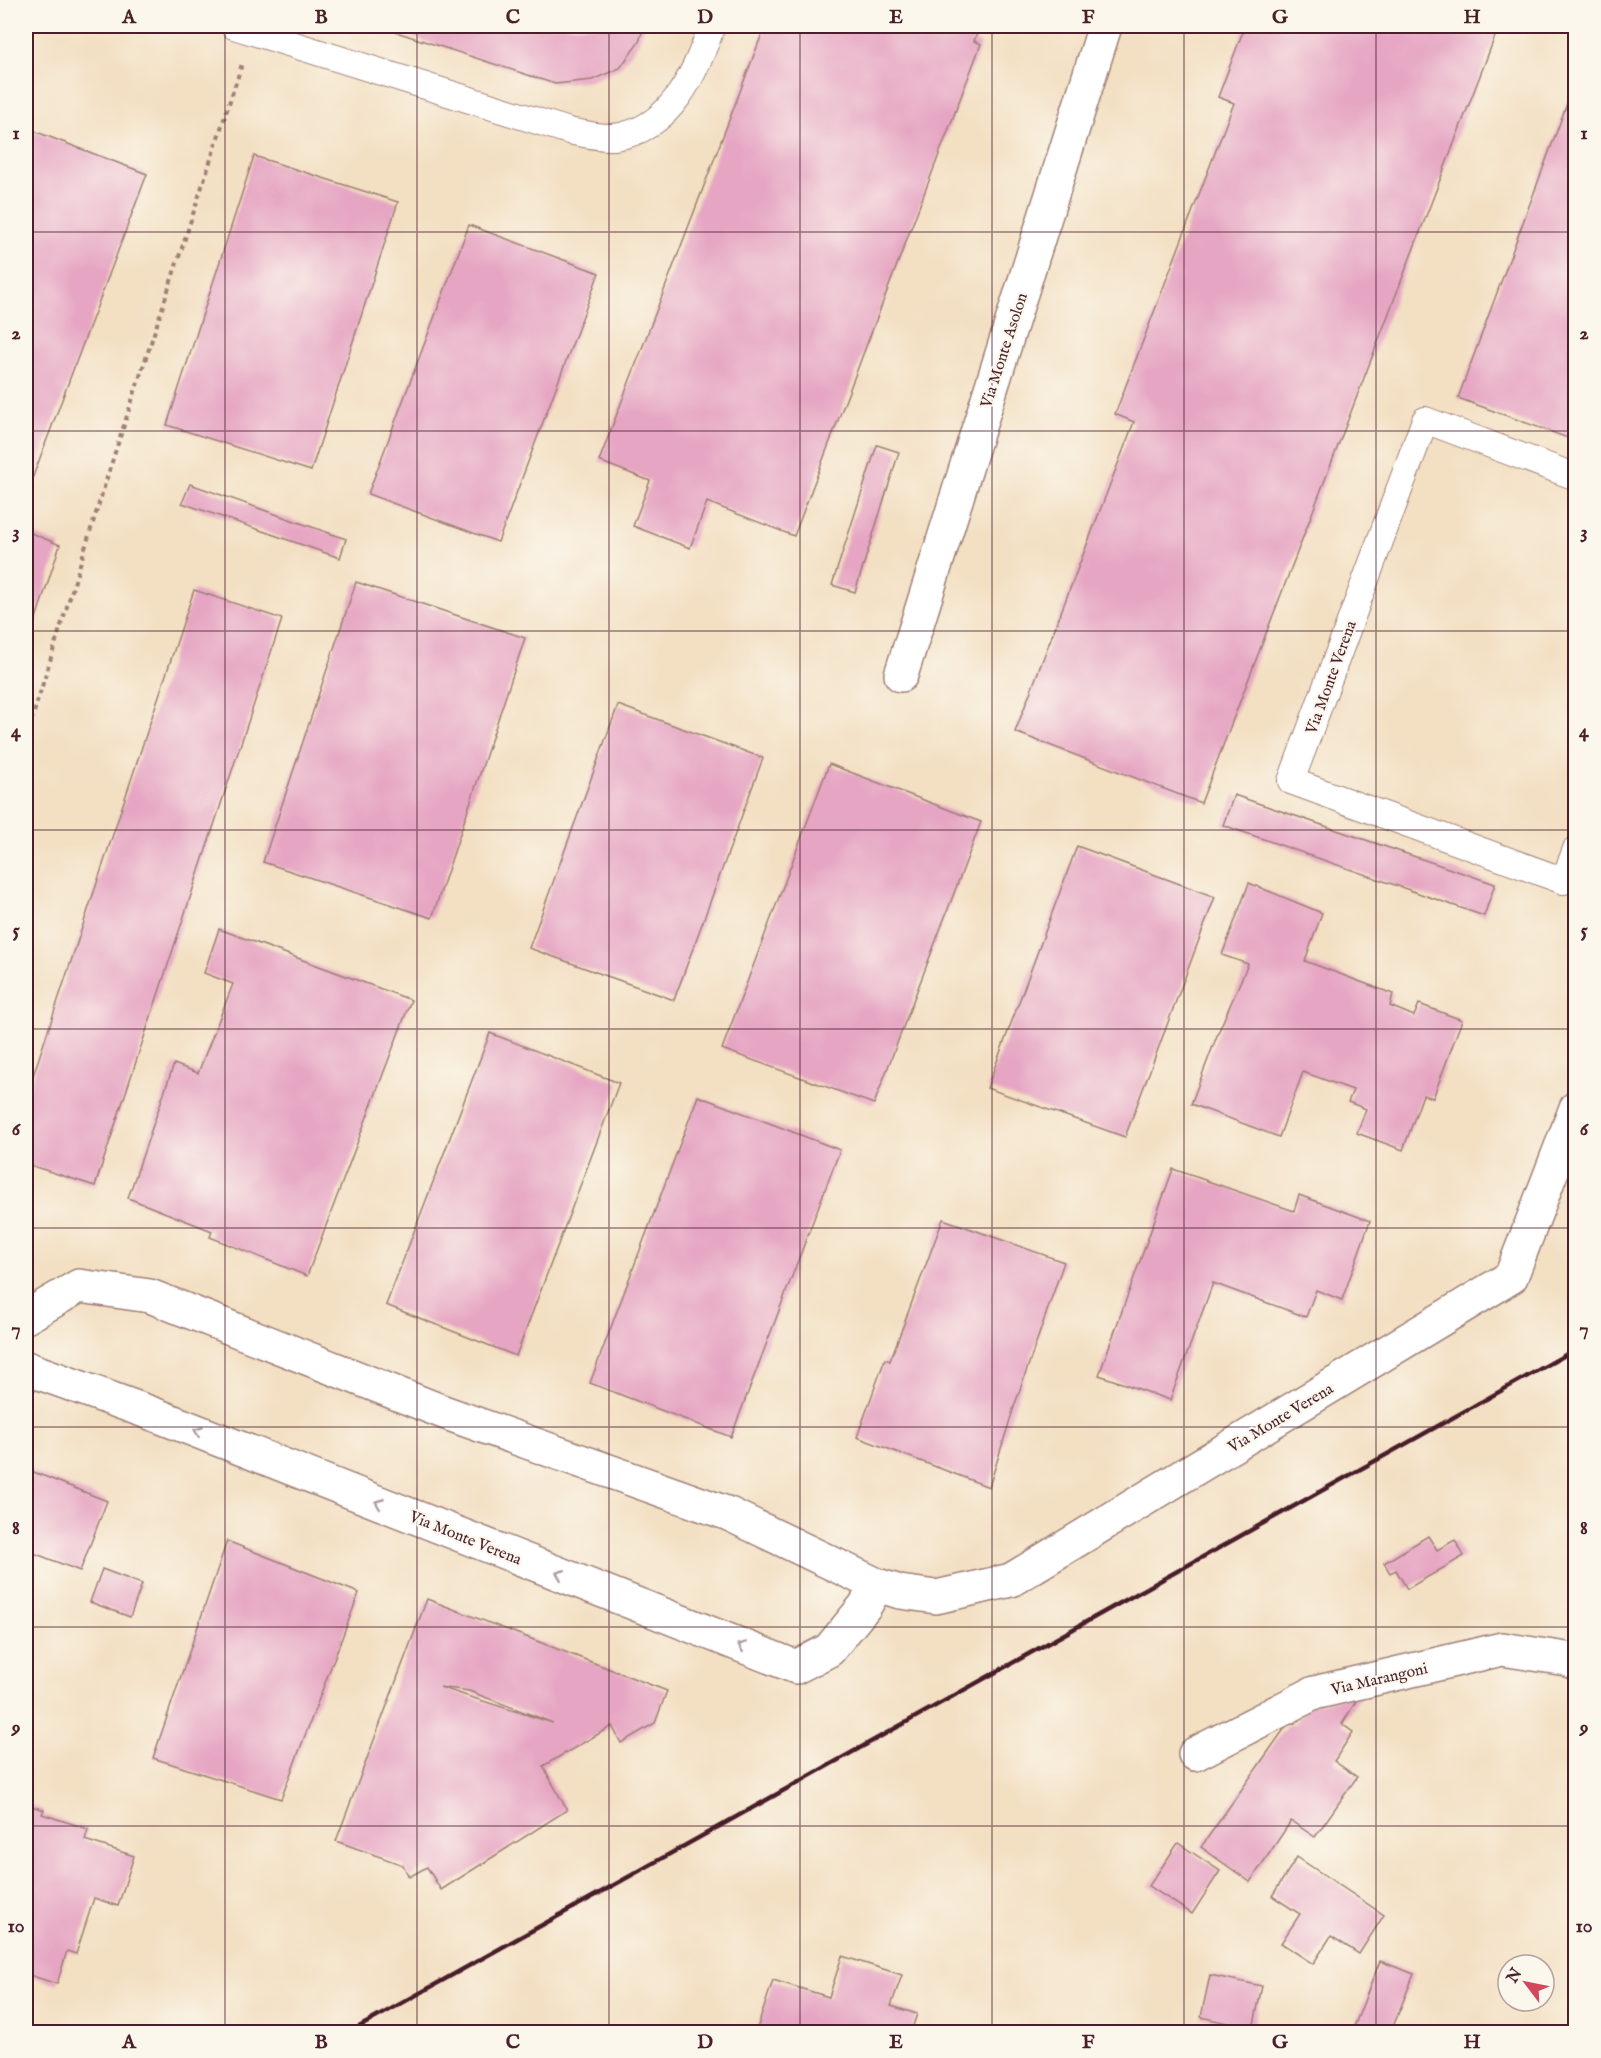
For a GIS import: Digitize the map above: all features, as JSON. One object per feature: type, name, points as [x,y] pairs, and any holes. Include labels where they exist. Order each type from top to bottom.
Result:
[{"type":"street","name":"Via Monte Asolon","points":[[901,675],[1105,26]]},
{"type":"street","name":"Via Monte Verena","points":[[26,1317],[79,1286],[150,1296],[446,1413],[729,1514],[877,1585],[900,1592],[936,1597],[1011,1580],[1511,1277],[1575,1108]]},
{"type":"street","name":"Via Monte Verena","points":[[26,1368],[156,1415],[796,1667],[829,1650],[865,1606],[877,1585]]},
{"type":"street","name":"Via Marangoni","points":[[1195,1754],[1314,1693],[1502,1649],[1566,1659],[1575,1663]]},
{"type":"lane","points":[[243,28],[569,131],[592,136],[613,137],[637,130],[654,121],[674,105],[689,82],[712,26]]},
{"type":"lane","name":"Via Monte Verena","points":[[1575,477],[1425,420],[1291,781],[1564,881],[1575,849]]},
{"type":"path","points":[[26,738],[243,28]]},
{"type":"building","points":[[378,26],[644,26],[639,42],[620,68],[592,80],[555,84]]},
{"type":"building","points":[[765,26],[980,26],[974,41],[981,44],[794,536],[707,502],[690,548],[633,526],[650,481],[599,461]]},
{"type":"building","points":[[1245,26],[1499,26],[1201,803],[1015,732],[1134,422],[1115,414],[1234,103],[1218,97]]},
{"type":"building","points":[[1576,82],[1576,441],[1458,398]]},
{"type":"building","points":[[26,128],[147,174],[26,495]]},
{"type":"building","points":[[254,156],[398,202],[311,471],[167,425]]},
{"type":"building","points":[[469,225],[599,273],[498,542],[368,494]]},
{"type":"building","points":[[877,445],[899,452],[855,592],[832,585]]},
{"type":"building","points":[[190,484],[346,539],[340,558],[182,503]]},
{"type":"building","points":[[26,531],[60,545],[29,640],[26,639]]},
{"type":"building","points":[[356,582],[525,638],[432,918],[263,862]]},
{"type":"building","points":[[194,590],[282,619],[95,1186],[26,1164],[26,1097]]},
{"type":"building","points":[[618,705],[763,758],[674,1000],[529,948]]},
{"type":"building","points":[[829,764],[981,822],[874,1104],[722,1049]]},
{"type":"building","points":[[1234,795],[1495,884],[1484,916],[1223,825]]},
{"type":"building","points":[[1077,846],[1215,897],[1125,1137],[987,1088]]},
{"type":"building","points":[[1249,883],[1322,913],[1305,961],[1393,994],[1390,1006],[1414,1016],[1419,1004],[1462,1020],[1433,1098],[1423,1095],[1403,1150],[1357,1133],[1366,1109],[1348,1102],[1353,1090],[1303,1072],[1279,1137],[1191,1104],[1248,964],[1222,955]]},
{"type":"building","points":[[219,929],[411,1000],[307,1276],[210,1237],[212,1231],[128,1198],[174,1064],[198,1073],[233,984],[204,973]]},
{"type":"building","points":[[490,1033],[619,1083],[516,1356],[386,1305]]},
{"type":"building","points":[[698,1096],[840,1150],[731,1437],[590,1383]]},
{"type":"building","points":[[1173,1169],[1294,1211],[1299,1195],[1370,1221],[1342,1300],[1316,1290],[1306,1317],[1213,1283],[1170,1400],[1099,1375]]},
{"type":"building","points":[[943,1219],[1064,1262],[989,1487],[857,1437],[885,1359],[890,1361]]},
{"type":"building","points":[[26,1469],[107,1501],[80,1571],[26,1550]]},
{"type":"building","points":[[1428,1536],[1437,1550],[1455,1540],[1464,1556],[1407,1589],[1396,1570],[1390,1573],[1384,1563]]},
{"type":"building","points":[[227,1541],[359,1593],[281,1799],[153,1758]]},
{"type":"building","points":[[102,1569],[142,1584],[130,1617],[90,1602]]},
{"type":"building","points":[[427,1599],[667,1691],[655,1723],[621,1743],[612,1726],[543,1766],[567,1810],[441,1890],[427,1867],[409,1877],[403,1865],[336,1841]],"holes":[[[440,1687],[469,1691],[553,1723]]]},
{"type":"building","points":[[1361,1693],[1342,1724],[1353,1732],[1334,1761],[1357,1777],[1315,1837],[1291,1821],[1250,1882],[1201,1847],[1287,1725],[1294,1724],[1309,1705]]},
{"type":"building","points":[[26,1804],[44,1810],[42,1814],[88,1829],[85,1840],[134,1856],[118,1906],[94,1898],[76,1954],[67,1951],[57,1984],[26,1974]]},
{"type":"building","points":[[1178,1843],[1220,1871],[1192,1914],[1149,1886]]},
{"type":"building","points":[[1297,1857],[1384,1915],[1359,1954],[1331,1936],[1313,1964],[1281,1943],[1300,1914],[1272,1896]]},
{"type":"building","points":[[842,1956],[902,1975],[891,2006],[917,2014],[911,2032],[756,2032],[773,1980],[829,1997]]},
{"type":"building","points":[[1380,1961],[1414,1974],[1391,2032],[1352,2032]]},
{"type":"building","points":[[1210,1975],[1262,1986],[1253,2029],[1201,2017]]},
{"type":"railway","points":[[350,2032],[1576,1349]]}]
